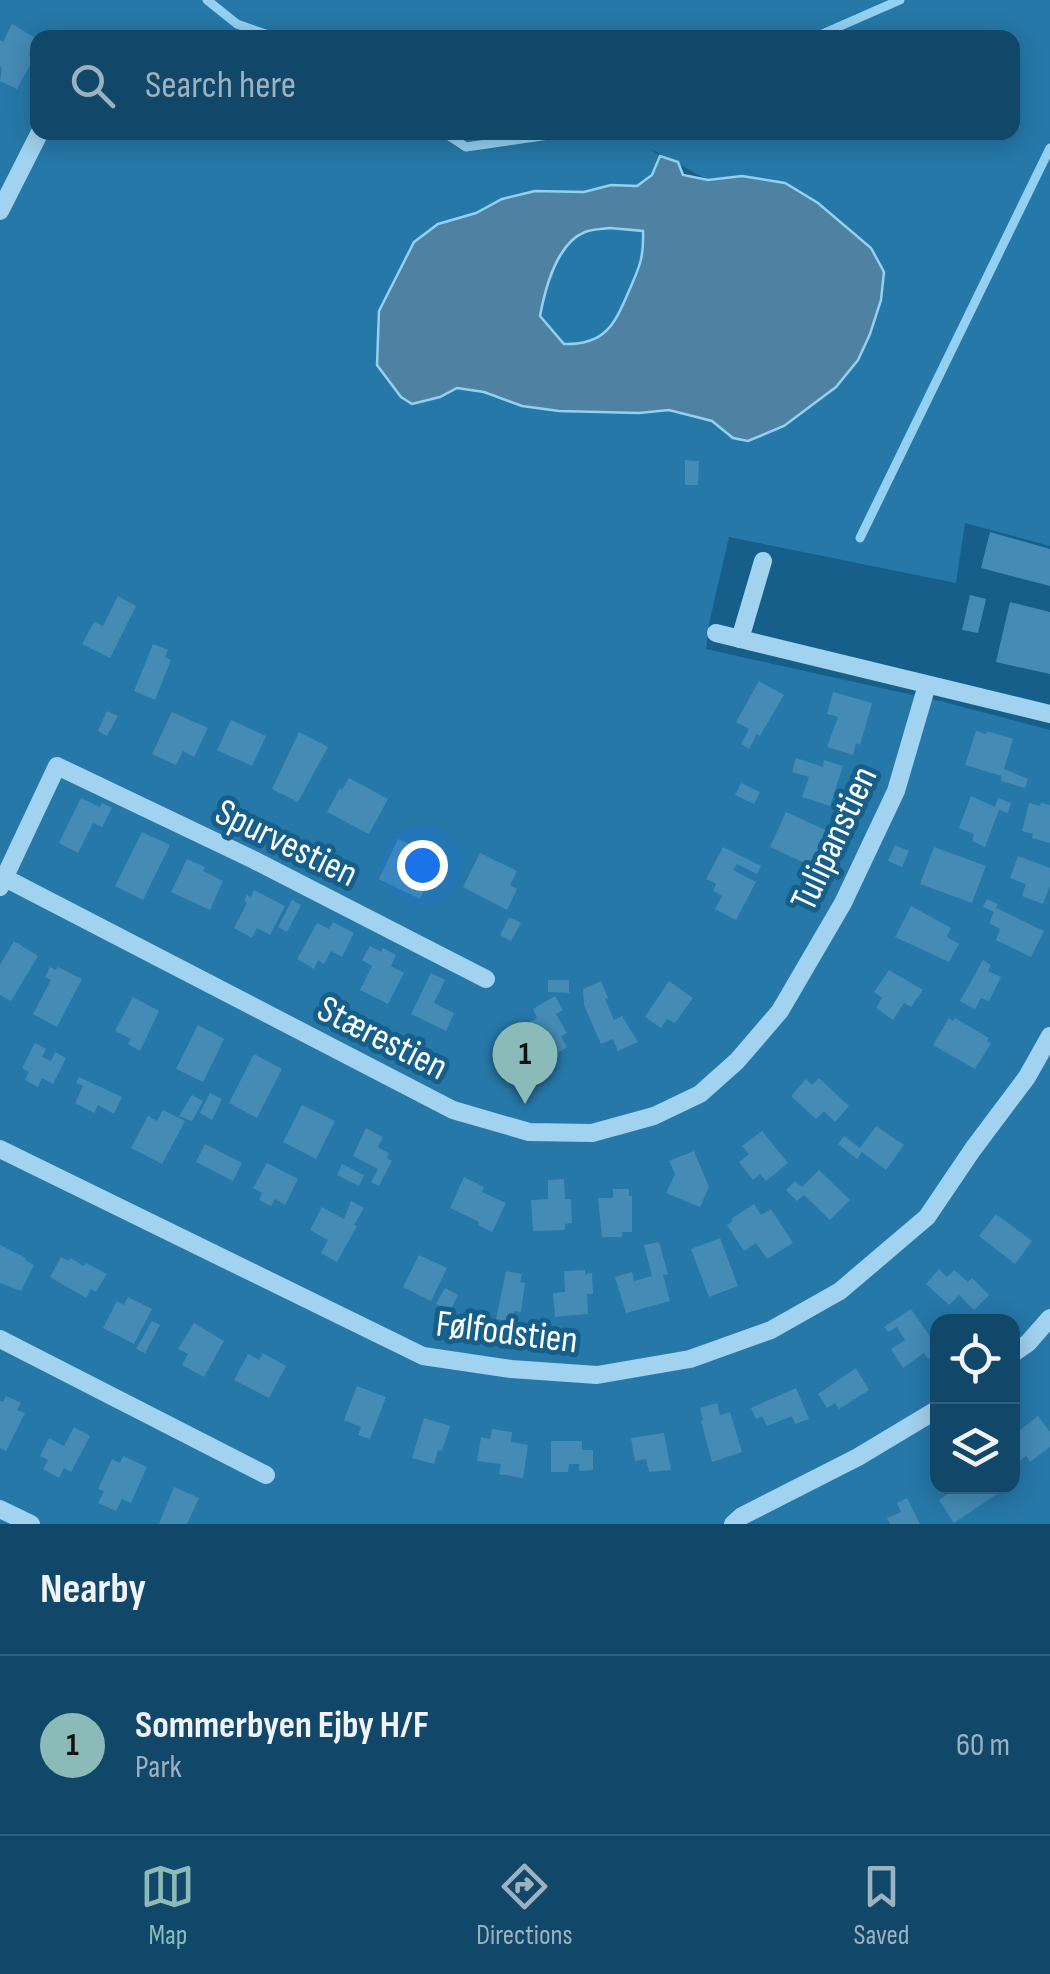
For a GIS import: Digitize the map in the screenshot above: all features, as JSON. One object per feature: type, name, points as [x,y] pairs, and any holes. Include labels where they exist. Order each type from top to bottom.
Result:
[{"type":"lane","points":[[0,211],[36,140]]},
{"type":"lane","points":[[740,640],[762,561]]},
{"type":"lane","points":[[716,633],[1050,714]]},
{"type":"lane","name":"Tulipanstien","points":[[780,1011],[843,903],[896,791],[926,686]]},
{"type":"lane","name":"Spurvestien","points":[[2,883],[57,766],[254,860],[486,979]]},
{"type":"lane","name":"Stærestien","points":[[2,883],[453,1110],[530,1132],[592,1133],[654,1116],[700,1094],[737,1061],[780,1011]]},
{"type":"lane","name":"Følfodstien","points":[[0,1149],[423,1356],[511,1369],[597,1375],[690,1360],[771,1330],[840,1291],[927,1217],[1027,1078],[1050,1036]]},
{"type":"lane","points":[[1020,1348],[1050,1318]]},
{"type":"lane","points":[[0,1340],[266,1475]]},
{"type":"lane","points":[[733,1524],[930,1413]]},
{"type":"lane","points":[[0,1508],[31,1524]]},
{"type":"shaded area","points":[[0,0],[1050,0],[1050,546],[965,523],[956,583],[729,537],[706,649],[940,701],[1050,730],[1050,1524],[0,1524]],"holes":[[[649,148],[708,180],[742,176],[785,183],[818,203],[871,248],[870,334],[858,360],[837,387],[784,426],[748,441],[733,438],[712,421],[669,410],[559,411],[522,406],[484,392],[456,388],[379,311],[414,243],[438,224],[476,213],[502,199],[535,191],[584,192],[611,185],[637,186],[652,175],[660,156]]]},
{"type":"shaded area","points":[[660,156],[678,162],[683,175],[708,180],[742,176],[785,183],[818,203],[871,248],[884,272],[881,300],[858,360],[836,387],[784,426],[748,441],[733,438],[712,421],[669,410],[559,411],[522,406],[484,392],[457,388],[412,404],[401,397],[377,365],[379,311],[414,242],[438,224],[476,213],[502,199],[535,191],[584,192],[611,185],[637,186],[652,175]],"holes":[[[591,230],[643,231],[638,270],[612,324],[589,341],[564,344],[540,316],[560,256],[575,238]]]},
{"type":"shaded area","points":[[588,231],[643,231],[635,276],[606,332],[589,341],[564,344],[540,316],[554,268],[575,238]]},
{"type":"building","points":[[12,24],[30,35],[30,65],[17,89],[0,81],[0,40],[3,42]]},
{"type":"building","points":[[685,460],[699,461],[698,485],[685,485]]},
{"type":"building","points":[[990,532],[1050,549],[1050,586],[981,568]]},
{"type":"building","points":[[970,595],[986,599],[978,633],[962,630]]},
{"type":"building","points":[[118,596],[136,606],[110,658],[82,644],[94,622],[103,626]]},
{"type":"building","points":[[1010,602],[1050,612],[1050,674],[996,662]]},
{"type":"building","points":[[153,644],[168,650],[165,657],[171,660],[155,700],[134,691]]},
{"type":"building","points":[[759,681],[784,695],[749,749],[741,744],[749,729],[736,722]]},
{"type":"building","points":[[833,692],[872,703],[860,745],[856,743],[853,755],[827,747],[838,717],[827,714]]},
{"type":"building","points":[[107,711],[118,716],[107,736],[98,731]]},
{"type":"building","points":[[172,712],[208,728],[194,757],[183,751],[176,765],[152,754]]},
{"type":"building","points":[[231,720],[266,736],[252,766],[217,750]]},
{"type":"building","points":[[976,731],[1013,739],[1004,769],[1028,779],[1025,788],[965,765]]},
{"type":"building","points":[[299,732],[328,747],[298,802],[272,789]]},
{"type":"building","points":[[796,758],[823,767],[824,760],[843,766],[830,806],[802,797],[809,777],[792,772]]},
{"type":"building","points":[[349,778],[388,799],[369,834],[327,812]]},
{"type":"building","points":[[741,783],[760,792],[754,804],[735,795]]},
{"type":"building","points":[[971,796],[995,807],[998,798],[1011,803],[1008,813],[999,810],[985,847],[972,841],[974,834],[959,828]]},
{"type":"building","points":[[81,798],[112,808],[102,827],[93,823],[78,853],[59,843]]},
{"type":"building","points":[[1029,803],[1050,805],[1050,843],[1022,831]]},
{"type":"building","points":[[786,812],[834,834],[818,869],[770,847]]},
{"type":"building","points":[[142,832],[170,845],[143,900],[115,886]]},
{"type":"building","points":[[398,839],[415,847],[409,859],[434,870],[420,899],[379,879]]},
{"type":"building","points":[[895,845],[909,851],[902,867],[888,861]]},
{"type":"building","points":[[723,847],[761,866],[757,874],[737,864],[733,870],[756,882],[736,920],[715,909],[722,896],[713,891],[716,884],[706,879]]},
{"type":"building","points":[[934,847],[986,866],[972,903],[920,884]]},
{"type":"building","points":[[480,853],[517,871],[510,885],[517,889],[507,910],[463,887]]},
{"type":"building","points":[[1018,856],[1050,868],[1050,886],[1043,904],[1022,896],[1026,884],[1010,878]]},
{"type":"building","points":[[187,859],[223,881],[210,910],[171,892]]},
{"type":"building","points":[[254,890],[285,906],[270,935],[257,928],[252,938],[234,928],[247,895],[251,897]]},
{"type":"building","points":[[987,899],[998,904],[996,908],[1044,931],[1031,957],[996,940],[1000,929],[989,923],[994,912],[983,907]]},
{"type":"building","points":[[292,900],[301,905],[287,932],[278,927]]},
{"type":"building","points":[[911,906],[951,928],[947,937],[959,944],[949,962],[895,937]]},
{"type":"building","points":[[509,917],[521,923],[511,941],[500,935]]},
{"type":"building","points":[[333,922],[354,933],[342,957],[331,951],[324,964],[318,960],[314,969],[297,959],[317,923],[329,929]]},
{"type":"building","points":[[14,941],[38,956],[11,1001],[0,995],[0,965]]},
{"type":"building","points":[[370,946],[396,955],[391,966],[404,973],[388,1004],[360,990],[372,966],[362,960]]},
{"type":"building","points":[[983,960],[991,965],[988,971],[1001,977],[989,1001],[981,998],[975,1009],[960,1001]]},
{"type":"building","points":[[50,967],[82,979],[57,1027],[33,1014],[51,980],[45,977]]},
{"type":"building","points":[[889,970],[923,990],[911,1007],[904,1003],[893,1020],[876,1008],[882,998],[874,992]]},
{"type":"building","points":[[431,973],[445,980],[434,1003],[454,1013],[446,1031],[411,1014]]},
{"type":"building","points":[[548,980],[569,980],[569,993],[548,992]]},
{"type":"building","points":[[601,981],[614,1020],[622,1016],[638,1042],[618,1051],[613,1039],[601,1044],[584,1005],[583,989]]},
{"type":"building","points":[[669,981],[693,998],[675,1023],[667,1019],[661,1028],[645,1017]]},
{"type":"building","points":[[555,996],[563,1010],[556,1014],[567,1033],[561,1036],[567,1047],[547,1059],[533,1035],[527,1039],[520,1028],[537,1018],[533,1009]]},
{"type":"building","points":[[133,997],[159,1011],[140,1051],[128,1044],[131,1039],[115,1031]]},
{"type":"building","points":[[949,1018],[989,1038],[991,1043],[975,1069],[933,1045]]},
{"type":"building","points":[[198,1025],[224,1039],[203,1082],[176,1069]]},
{"type":"building","points":[[35,1043],[46,1049],[42,1057],[51,1061],[55,1052],[66,1058],[53,1084],[42,1078],[38,1087],[25,1080],[29,1072],[22,1068]]},
{"type":"building","points":[[254,1054],[282,1069],[257,1118],[229,1103]]},
{"type":"building","points":[[79,1077],[122,1097],[114,1114],[98,1105],[94,1113],[75,1103],[83,1086],[76,1083]]},
{"type":"building","points":[[819,1078],[849,1106],[835,1122],[824,1111],[816,1119],[791,1096],[806,1079],[812,1085]]},
{"type":"building","points":[[210,1093],[222,1099],[212,1120],[200,1113]]},
{"type":"building","points":[[192,1095],[203,1101],[192,1121],[179,1116]]},
{"type":"building","points":[[302,1105],[335,1121],[316,1159],[283,1142]]},
{"type":"building","points":[[163,1110],[185,1121],[162,1164],[131,1148],[148,1116],[157,1121]]},
{"type":"building","points":[[876,1126],[904,1145],[886,1170],[862,1152],[857,1159],[838,1144],[844,1136],[860,1148]]},
{"type":"building","points":[[366,1128],[383,1137],[378,1147],[389,1153],[387,1158],[392,1161],[379,1186],[371,1182],[378,1169],[353,1156]]},
{"type":"building","points":[[762,1131],[788,1163],[766,1181],[760,1174],[753,1180],[739,1162],[749,1154],[742,1146]]},
{"type":"building","points":[[205,1144],[242,1163],[233,1181],[196,1162]]},
{"type":"building","points":[[694,1151],[709,1187],[700,1207],[666,1193],[675,1174],[669,1161]]},
{"type":"building","points":[[267,1163],[298,1179],[285,1205],[275,1199],[271,1206],[259,1200],[262,1193],[253,1188]]},
{"type":"building","points":[[342,1164],[364,1175],[359,1186],[337,1175]]},
{"type":"building","points":[[819,1170],[850,1200],[830,1220],[804,1195],[797,1201],[786,1190],[795,1181],[802,1187]]},
{"type":"building","points":[[464,1177],[484,1187],[482,1192],[506,1203],[492,1232],[450,1208]]},
{"type":"building","points":[[564,1179],[565,1199],[571,1199],[572,1223],[565,1224],[565,1230],[533,1231],[531,1200],[548,1199],[548,1180]]},
{"type":"building","points":[[613,1189],[629,1189],[632,1232],[622,1232],[622,1237],[602,1237],[598,1198],[613,1198]]},
{"type":"building","points":[[351,1201],[364,1208],[337,1262],[321,1253],[328,1240],[310,1230],[322,1207],[344,1219]]},
{"type":"building","points":[[754,1204],[761,1215],[771,1209],[793,1243],[767,1259],[756,1243],[744,1251],[727,1225]]},
{"type":"building","points":[[996,1214],[1032,1241],[1015,1264],[979,1236]]},
{"type":"building","points":[[720,1238],[738,1286],[709,1297],[691,1249]]},
{"type":"building","points":[[659,1242],[670,1301],[626,1313],[615,1277],[632,1272],[634,1281],[652,1276],[644,1245]]},
{"type":"building","points":[[0,1245],[34,1265],[21,1291],[0,1283]]},
{"type":"building","points":[[419,1255],[447,1268],[431,1301],[403,1287]]},
{"type":"building","points":[[61,1257],[84,1266],[86,1263],[107,1274],[96,1292],[91,1289],[86,1298],[50,1277]]},
{"type":"building","points":[[939,1269],[947,1277],[954,1270],[968,1282],[972,1278],[989,1295],[974,1310],[959,1295],[949,1305],[926,1284]]},
{"type":"building","points":[[585,1270],[585,1274],[592,1273],[593,1294],[587,1294],[588,1314],[555,1317],[553,1293],[565,1292],[564,1271]]},
{"type":"building","points":[[506,1271],[522,1274],[520,1282],[525,1283],[521,1312],[514,1311],[512,1322],[496,1319]]},
{"type":"building","points":[[445,1288],[458,1295],[450,1311],[436,1304]]},
{"type":"building","points":[[128,1297],[152,1309],[134,1344],[103,1328],[117,1301],[124,1305]]},
{"type":"building","points":[[911,1309],[930,1336],[930,1358],[924,1353],[903,1368],[891,1349],[905,1340],[897,1327],[888,1332],[884,1327]]},
{"type":"building","points":[[152,1321],[160,1325],[145,1353],[136,1349]]},
{"type":"building","points":[[194,1323],[224,1341],[204,1377],[182,1365],[188,1354],[178,1349]]},
{"type":"building","points":[[263,1353],[286,1366],[269,1398],[234,1380],[248,1354],[259,1360]]},
{"type":"building","points":[[856,1368],[869,1390],[839,1409],[835,1403],[827,1408],[818,1394]]},
{"type":"building","points":[[357,1386],[386,1397],[370,1439],[358,1435],[361,1427],[344,1420]]},
{"type":"building","points":[[796,1388],[809,1419],[795,1424],[792,1416],[767,1426],[762,1416],[756,1419],[751,1408]]},
{"type":"building","points":[[6,1396],[21,1403],[17,1410],[25,1413],[6,1451],[0,1448],[0,1401]]},
{"type":"building","points":[[717,1403],[720,1415],[730,1412],[742,1452],[712,1462],[700,1408]]},
{"type":"building","points":[[1038,1416],[1050,1432],[1050,1447],[1030,1462],[1026,1456],[1020,1460],[1020,1430]]},
{"type":"building","points":[[424,1418],[450,1426],[434,1464],[412,1458]]},
{"type":"building","points":[[74,1427],[90,1436],[71,1472],[64,1468],[59,1478],[43,1469],[48,1460],[40,1456],[49,1438],[64,1446]]},
{"type":"building","points":[[492,1429],[512,1432],[511,1442],[528,1445],[523,1478],[499,1474],[501,1464],[477,1461],[481,1437],[490,1439]]},
{"type":"building","points":[[664,1433],[671,1470],[649,1472],[646,1459],[635,1461],[631,1438]]},
{"type":"building","points":[[551,1441],[582,1441],[582,1450],[593,1450],[593,1470],[579,1471],[579,1464],[569,1464],[568,1472],[551,1472]]},
{"type":"building","points":[[123,1456],[147,1467],[131,1503],[122,1499],[116,1511],[98,1503],[104,1491],[98,1489],[112,1459],[120,1463]]},
{"type":"building","points":[[174,1487],[199,1498],[187,1524],[159,1524]]},
{"type":"building","points":[[948,1494],[997,1494],[954,1523],[939,1500]]},
{"type":"building","points":[[907,1498],[920,1524],[890,1524],[887,1518],[901,1512],[897,1503]]},
{"type":"waterway","points":[[207,0],[237,24],[254,30]]},
{"type":"waterway","points":[[831,30],[900,0]]},
{"type":"waterway","points":[[455,140],[466,147],[515,140]]},
{"type":"waterway","points":[[860,538],[1050,148]]},
{"type":"place","name":"Sommerbyen Ejby H/F","points":[[525,1104]]}]
